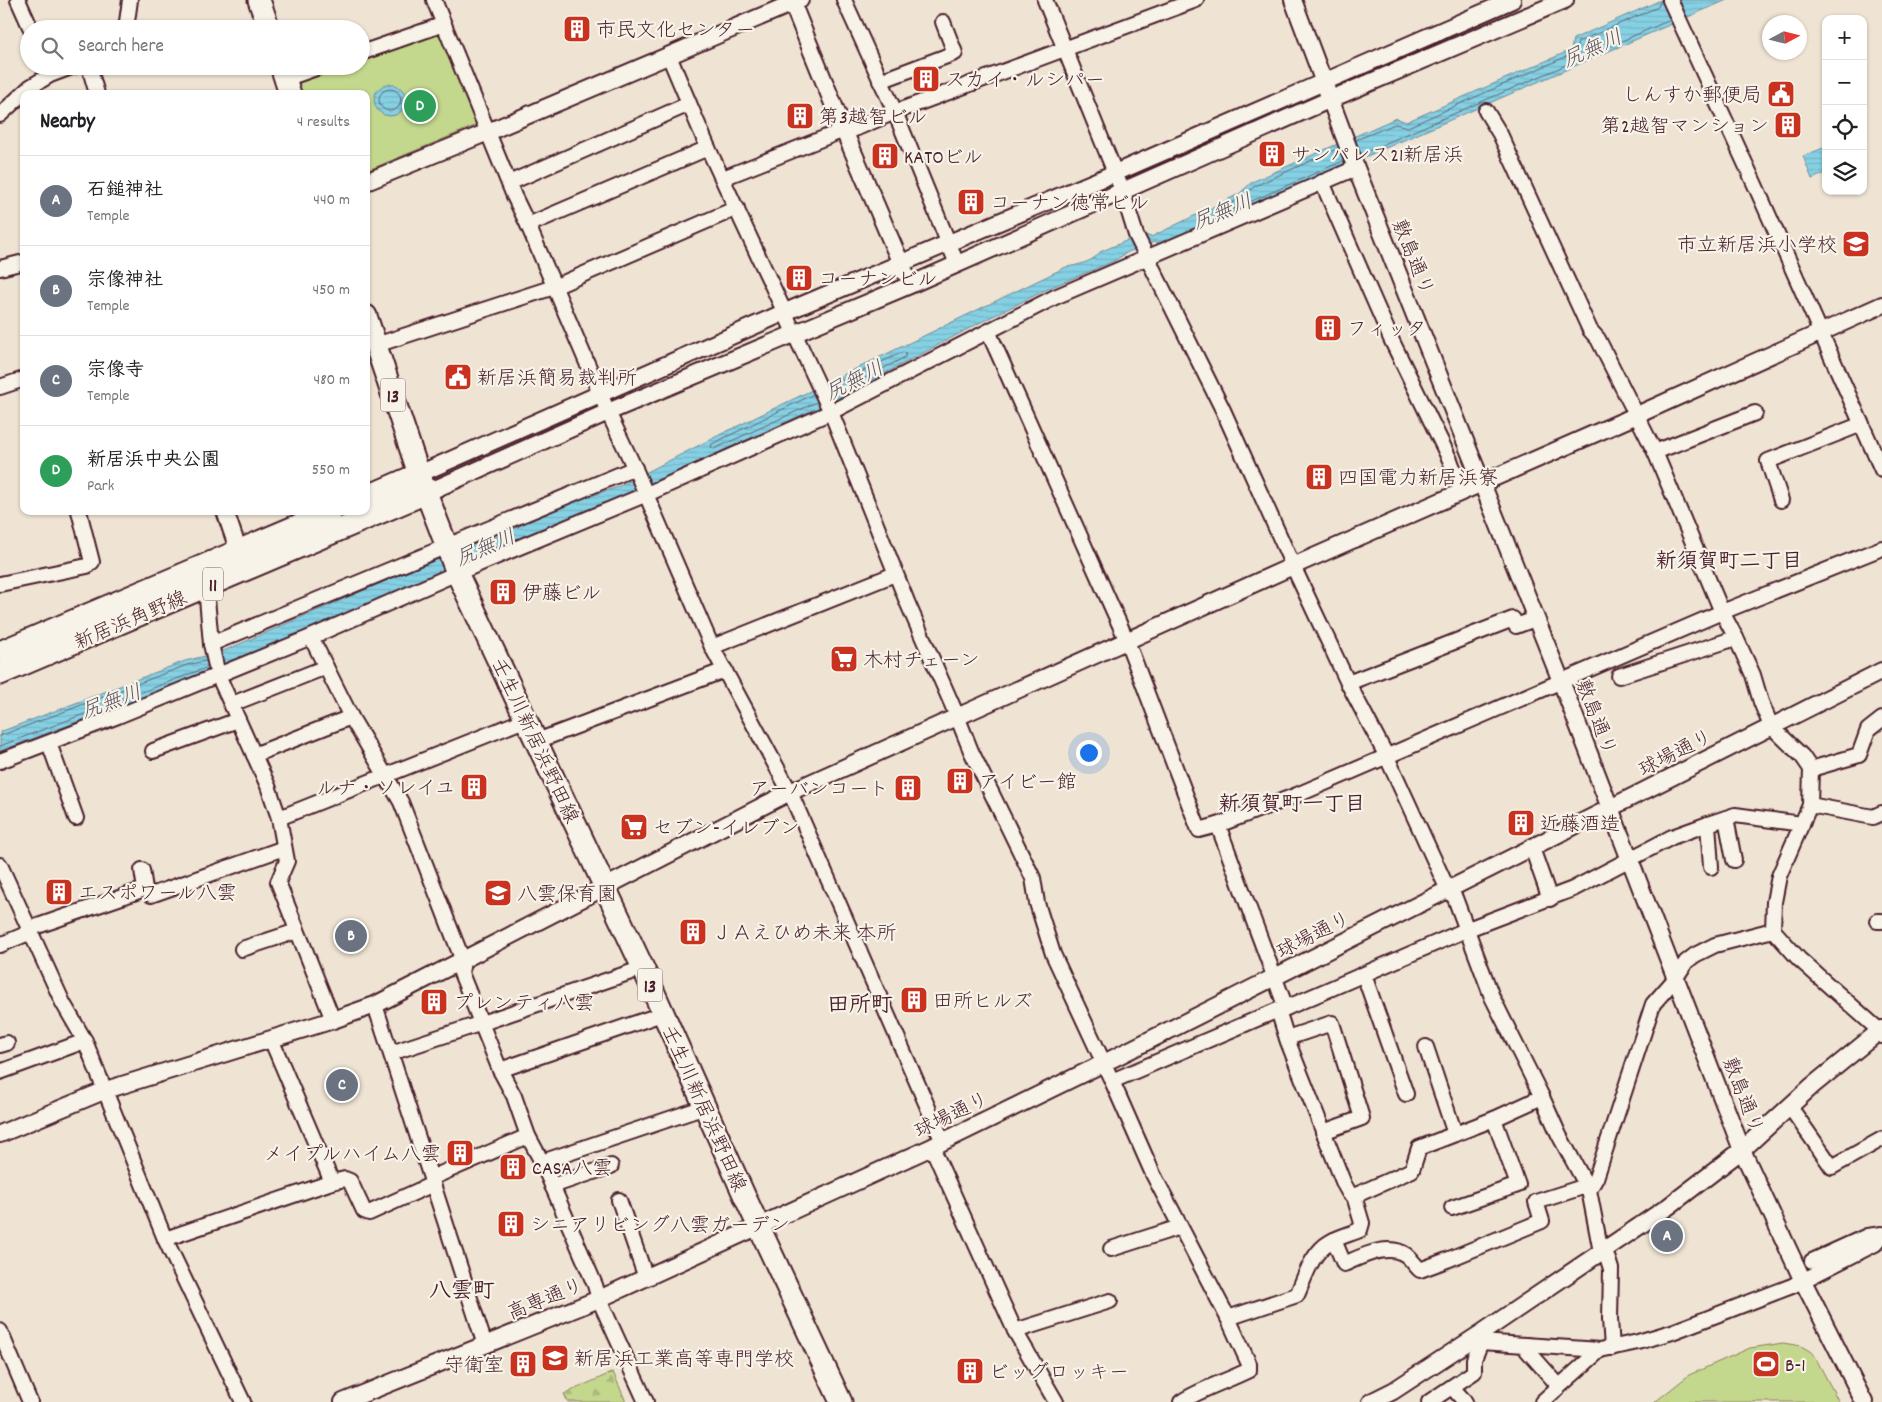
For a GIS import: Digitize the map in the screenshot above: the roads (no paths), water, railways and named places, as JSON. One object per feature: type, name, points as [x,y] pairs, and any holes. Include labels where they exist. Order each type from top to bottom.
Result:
[{"type":"main road","points":[[259,0],[266,20]]},
{"type":"main road","name":"13","points":[[370,328],[423,484],[457,571]]},
{"type":"main road","points":[[370,496],[423,484]]},
{"type":"main road","name":"新居浜角野線","points":[[370,506],[423,484]]},
{"type":"main road","name":"新居浜角野線","points":[[0,674],[206,587],[241,561],[325,515]]},
{"type":"main road","name":"新居浜角野線","points":[[0,652],[241,561],[350,515]]},
{"type":"main road","name":"壬生川新居浜野田線","points":[[457,571],[643,968],[704,1107],[841,1402]]},
{"type":"street","points":[[18,0],[27,20]]},
{"type":"street","points":[[127,20],[130,0]]},
{"type":"street","points":[[434,0],[514,196],[608,412],[636,469],[712,647],[790,792],[1015,1331],[1056,1402]]},
{"type":"street","points":[[844,0],[894,112],[957,264]]},
{"type":"street","points":[[1045,0],[1122,190],[1136,235],[1172,304],[1223,410],[1348,683],[1386,755],[1448,890],[1455,898],[1492,997],[1559,1135],[1588,1188],[1603,1251],[1611,1269],[1610,1318],[1606,1349],[1542,1402]]},
{"type":"street","points":[[723,178],[894,112],[1196,0]]},
{"type":"street","points":[[1293,0],[1330,99]]},
{"type":"street","points":[[423,484],[600,394],[784,313],[1324,83],[1512,0]]},
{"type":"street","points":[[423,484],[608,412],[910,285],[1330,99],[1564,0]]},
{"type":"street","points":[[1670,0],[1822,333],[1882,470]]},
{"type":"street","points":[[370,180],[670,56],[794,1],[844,131],[910,285]]},
{"type":"street","points":[[880,81],[955,53],[943,22]]},
{"type":"street","points":[[370,50],[444,24]]},
{"type":"street","points":[[670,56],[708,148],[829,410],[971,751],[1033,878],[1037,903],[1053,954],[1154,1174],[1228,1318],[1249,1364],[1249,1370],[1216,1386],[1193,1394],[1181,1402]]},
{"type":"street","points":[[26,90],[43,75]]},
{"type":"street","points":[[91,75],[96,90]]},
{"type":"street","points":[[286,80],[299,75]]},
{"type":"street","points":[[0,115],[20,96]]},
{"type":"street","name":"敷島通り","points":[[1330,99],[1560,681],[1742,1150],[1804,1282],[1864,1402]]},
{"type":"street","points":[[509,183],[690,104]]},
{"type":"street","points":[[1371,1402],[1395,1396],[1669,1206],[1742,1150],[1790,1107],[1881,1032],[1798,959],[1773,930],[1774,902],[1779,876],[1810,805],[1811,769],[1802,756],[1772,726],[1761,702],[1753,676],[1722,612],[1655,452],[1598,340],[1590,330],[1500,134],[1486,111]]},
{"type":"street","points":[[528,225],[708,148]]},
{"type":"street","points":[[0,762],[311,637],[457,571],[646,492],[829,410],[1146,255],[1322,182],[1355,166]]},
{"type":"street","points":[[1322,182],[1391,339],[1450,460],[1462,492]]},
{"type":"street","points":[[376,345],[554,287],[737,208]]},
{"type":"street","points":[[0,268],[20,263]]},
{"type":"street","points":[[0,1134],[106,1090],[333,1020],[375,1005],[790,792],[1293,566],[1882,305]]},
{"type":"street","points":[[989,332],[1128,641],[1199,830],[1218,825],[1297,795],[1386,755],[1722,612],[1882,548]]},
{"type":"street","points":[[0,387],[20,380]]},
{"type":"street","points":[[1655,452],[1755,412]]},
{"type":"street","points":[[1781,500],[1768,461],[1862,424]]},
{"type":"street","points":[[211,647],[356,583],[447,548],[636,469]]},
{"type":"street","points":[[0,584],[89,564],[80,515]]},
{"type":"street","points":[[226,515],[241,561]]},
{"type":"street","points":[[712,647],[896,574]]},
{"type":"street","points":[[206,587],[211,647],[218,674],[268,786],[279,818],[287,861],[278,882],[333,1020]]},
{"type":"street","points":[[1348,683],[1512,619],[1516,626],[1535,619]]},
{"type":"street","points":[[311,637],[351,717],[401,802],[463,961],[461,973],[500,1070],[514,1096],[528,1136],[542,1162],[595,1284],[599,1299],[646,1402]]},
{"type":"street","points":[[1619,676],[1736,638]]},
{"type":"street","points":[[232,704],[326,667]]},
{"type":"street","points":[[537,741],[725,670]]},
{"type":"street","name":"球場通り","points":[[760,1227],[1104,1063],[1882,671]]},
{"type":"street","points":[[254,754],[351,717]]},
{"type":"street","points":[[1811,769],[1858,755],[1868,730],[1882,719]]},
{"type":"street","points":[[153,751],[238,720]]},
{"type":"street","points":[[279,818],[526,720]]},
{"type":"street","points":[[49,743],[76,818]]},
{"type":"street","points":[[1810,805],[1873,817],[1882,813]]},
{"type":"street","points":[[1112,1081],[1468,929],[1573,889],[1672,837],[1735,815],[1802,824]]},
{"type":"street","points":[[1726,818],[1734,860]]},
{"type":"street","points":[[1708,824],[1711,867]]},
{"type":"street","points":[[1218,825],[1276,977],[1287,1038],[1344,1184],[1349,1193],[1354,1196],[1362,1223],[1360,1230],[1329,1242],[1318,1252],[1305,1275],[1297,1295],[1228,1318]]},
{"type":"street","points":[[151,895],[284,848]]},
{"type":"street","points":[[1532,848],[1550,899]]},
{"type":"street","points":[[0,866],[64,1003],[86,1041],[165,1239],[243,1402]]},
{"type":"street","points":[[0,945],[30,931],[145,889],[142,870]]},
{"type":"street","points":[[1334,1240],[1344,1264],[1376,1252],[1387,1250],[1404,1254],[1420,1270],[1542,1221],[1536,1202],[1588,1188],[1596,1178],[1653,1004],[1686,962],[1714,945],[1773,930]]},
{"type":"street","points":[[242,949],[297,931]]},
{"type":"street","points":[[391,1053],[482,1024],[643,968]]},
{"type":"street","points":[[1364,975],[1406,1094]]},
{"type":"street","points":[[375,1005],[485,1345]]},
{"type":"street","points":[[500,1070],[662,1014]]},
{"type":"street","points":[[1287,1038],[1332,1024],[1362,1118],[1323,1132]]},
{"type":"street","points":[[271,1039],[332,1182]]},
{"type":"street","points":[[0,1072],[86,1041]]},
{"type":"street","points":[[1426,1047],[1455,1134]]},
{"type":"street","points":[[1354,1196],[1412,1170],[1419,1148],[1542,1098]]},
{"type":"street","points":[[542,1162],[704,1107]]},
{"type":"street","points":[[1790,1107],[1832,1167],[1882,1139]]},
{"type":"street","points":[[1452,1208],[1518,1185],[1494,1118]]},
{"type":"street","points":[[165,1239],[345,1179],[350,1181],[364,1211],[368,1213],[528,1136]]},
{"type":"street","points":[[552,1186],[611,1166]]},
{"type":"street","points":[[619,1200],[646,1278]]},
{"type":"street","points":[[1111,1249],[1180,1226]]},
{"type":"street","name":"高専通り","points":[[343,1402],[599,1299],[760,1227]]},
{"type":"street","points":[[1476,1341],[1606,1349],[1672,1332],[1804,1282],[1875,1244],[1882,1235]]},
{"type":"street","points":[[1812,1261],[1867,1236],[1882,1235]]},
{"type":"street","points":[[1015,1331],[1110,1300]]},
{"type":"street","points":[[0,1330],[5,1356],[30,1402]]},
{"type":"street","points":[[1429,1402],[1474,1372],[1476,1341]]},
{"type":"street","points":[[1526,1345],[1527,1350],[1559,1386]]},
{"type":"street","points":[[1452,1387],[1465,1402]]},
{"type":"water","name":"尻無川","points":[[1661,0],[1727,0],[1164,244],[1154,242],[1128,252],[1114,261],[1052,287],[983,321],[837,399],[640,488],[463,562],[205,674],[0,751],[0,732],[185,661],[221,652],[460,549],[496,537],[569,503],[618,487],[715,437],[1066,267],[1090,260],[1100,252],[1142,234],[1151,237],[1239,194],[1252,182],[1396,118],[1406,122],[1571,50],[1573,39]]},
{"type":"water","points":[[390,84],[396,85],[401,89],[405,94],[405,106],[401,111],[396,115],[390,116],[384,115],[379,111],[375,106],[374,100],[375,94],[379,89],[384,85]]},
{"type":"water","points":[[1822,149],[1822,175],[1812,179],[1803,156]]},
{"type":"place","name":"市民文化センター","points":[[577,29]]},
{"type":"place","name":"スカイ・ルシパー","points":[[926,79]]},
{"type":"place","name":"しんすか郵便局","points":[[1781,94]]},
{"type":"place","name":"新居浜中央公園","points":[[420,106]]},
{"type":"place","name":"第3越智ビル","points":[[800,116]]},
{"type":"place","name":"第2越智マンション","points":[[1788,125]]},
{"type":"place","name":"サンパレス21新居浜","points":[[1272,154]]},
{"type":"place","name":"KATOビル","points":[[885,156]]},
{"type":"place","name":"コーナン徳常ビル","points":[[971,202]]},
{"type":"place","name":"市立新居浜小学校","points":[[1856,244]]},
{"type":"place","name":"コーナンビル","points":[[799,278]]},
{"type":"place","name":"フィッタ","points":[[1328,328]]},
{"type":"place","name":"新居浜簡易裁判所","points":[[458,377]]},
{"type":"place","name":"四国電力新居浜寮","points":[[1319,477]]},
{"type":"place","name":"伊藤ビル","points":[[503,592]]},
{"type":"place","name":"木村チェーン","points":[[844,659]]},
{"type":"place","name":"アイビー館","points":[[960,781]]},
{"type":"place","name":"ルナ・ソレイユ","points":[[474,787]]},
{"type":"place","name":"アーバンコート","points":[[908,788]]},
{"type":"place","name":"近藤酒造","points":[[1521,823]]},
{"type":"place","name":"セブン-イレブン","points":[[634,827]]},
{"type":"place","name":"エスポワール八雲","points":[[59,892]]},
{"type":"place","name":"八雲保育園","points":[[498,893]]},
{"type":"place","name":"ＪＡえひめ未来 本所","points":[[693,932]]},
{"type":"place","name":"宗像神社","points":[[351,936]]},
{"type":"place","name":"田所ヒルズ","points":[[914,1000]]},
{"type":"place","name":"プレンティ八雲","points":[[434,1002]]},
{"type":"place","name":"宗像寺","points":[[342,1085]]},
{"type":"place","name":"メイプルハイム八雲","points":[[460,1153]]},
{"type":"place","name":"CASA八雲","points":[[513,1167]]},
{"type":"place","name":"シニアリビング八雲ガーデン","points":[[511,1224]]},
{"type":"place","name":"石鎚神社","points":[[1667,1236]]},
{"type":"place","name":"新居浜工業高等専門学校","points":[[555,1358]]},
{"type":"place","name":"守衛室","points":[[523,1364]]},
{"type":"place","name":"B-1","points":[[1766,1364]]},
{"type":"place","name":"ビッグロッキー","points":[[970,1371]]},
{"type":"district","name":"新須賀町二丁目","points":[[1729,560]]},
{"type":"district","name":"新須賀町一丁目","points":[[1292,803]]},
{"type":"district","name":"田所町","points":[[860,1003]]},
{"type":"district","name":"八雲町","points":[[462,1289]]}]
